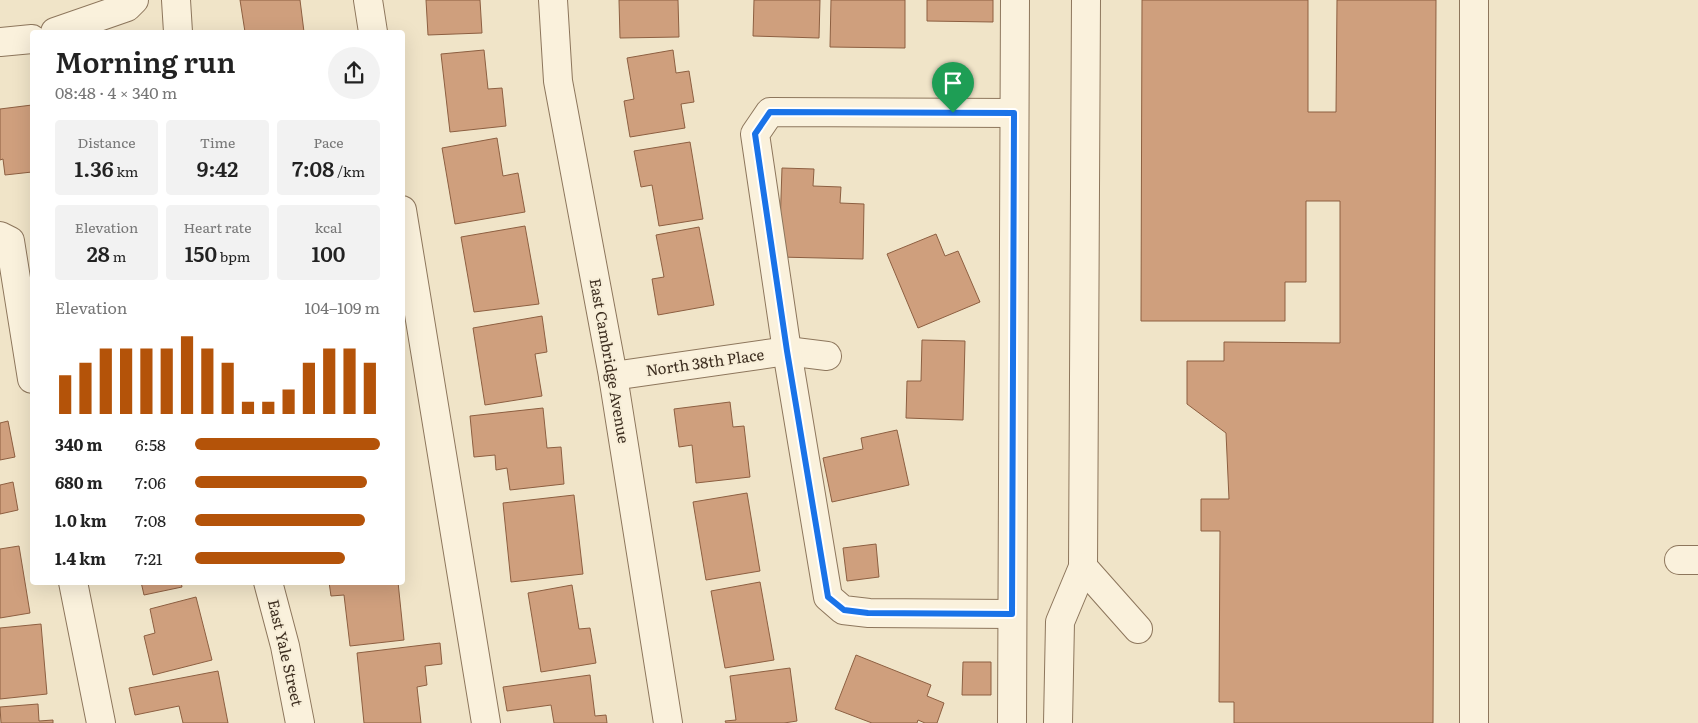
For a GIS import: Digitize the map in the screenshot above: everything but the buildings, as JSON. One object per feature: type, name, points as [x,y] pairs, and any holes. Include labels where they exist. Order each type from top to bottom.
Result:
[{"type":"street","points":[[61,30],[128,6],[134,0]]},
{"type":"street","points":[[176,0],[178,30]]},
{"type":"street","points":[[368,0],[373,30]]},
{"type":"street","name":"East Cambridge Avenue","points":[[554,0],[558,81],[613,376],[668,723]]},
{"type":"street","points":[[1012,723],[1015,0]]},
{"type":"street","points":[[1058,723],[1060,622],[1083,567],[1086,0]]},
{"type":"street","points":[[1474,0],[1474,723]]},
{"type":"street","points":[[0,42],[30,39]]},
{"type":"street","points":[[1012,614],[868,613],[844,610],[828,597],[787,351],[755,134],[770,112],[1014,113]]},
{"type":"street","points":[[405,228],[486,723]]},
{"type":"street","points":[[0,236],[10,241],[30,366]]},
{"type":"street","name":"North 38th Place","points":[[613,376],[787,351],[827,356]]},
{"type":"street","points":[[1083,567],[1138,629]]},
{"type":"street","points":[[74,585],[101,723]]},
{"type":"street","name":"East Yale Street","points":[[269,585],[285,646],[300,723]]},
{"type":"route","points":[[770,112],[953,113],[1014,113],[1012,614],[868,613],[844,610],[828,597],[787,351],[755,134],[770,112]]}]
